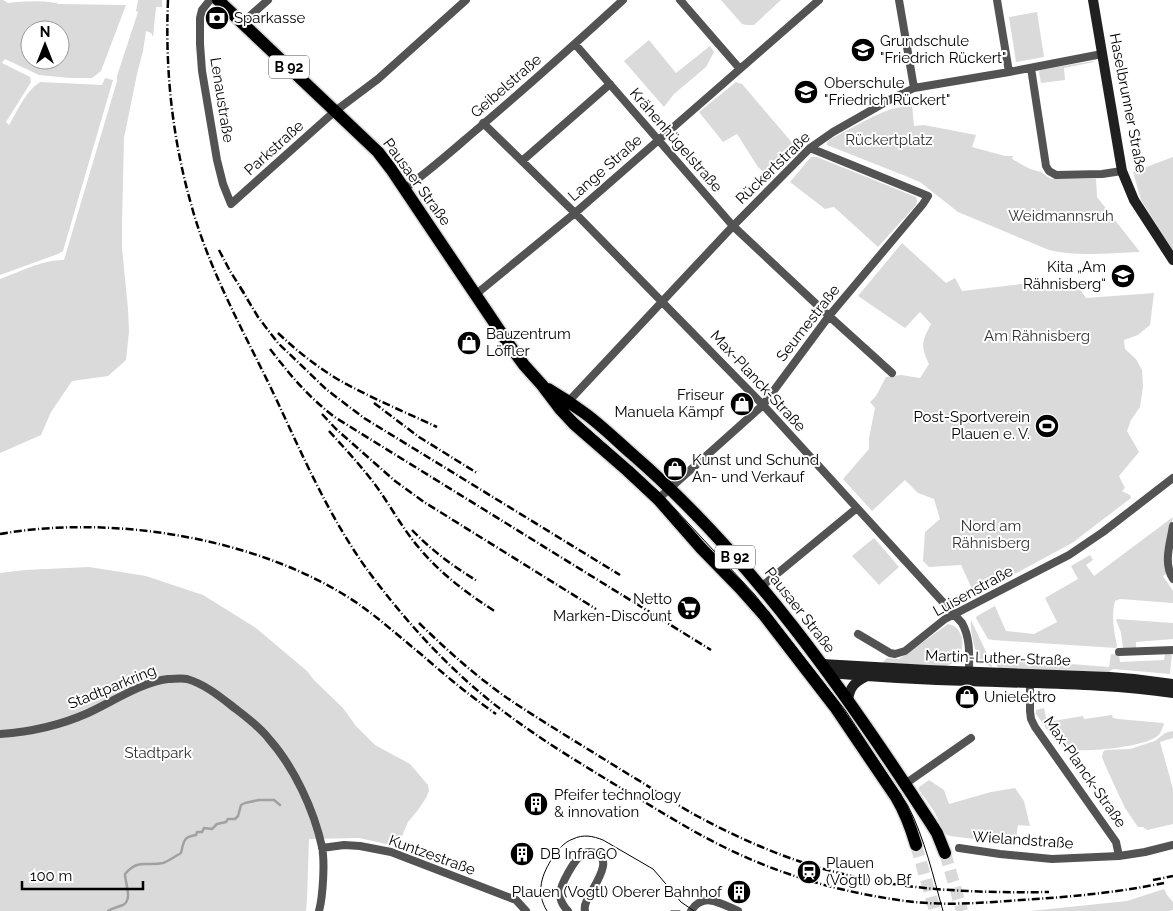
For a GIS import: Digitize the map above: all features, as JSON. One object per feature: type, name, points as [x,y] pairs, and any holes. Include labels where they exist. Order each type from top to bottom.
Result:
[{"type":"main road","name":"Pausaer Straße","points":[[218,0],[378,152],[524,365],[565,406],[574,424],[658,499],[764,615],[835,707],[896,797],[907,817],[916,845]]},
{"type":"main road","name":"Haselbrunner Straße","points":[[1093,0],[1122,171],[1134,200],[1173,260]]},
{"type":"main road","name":"Pausaer Straße","points":[[565,406],[584,412],[670,488],[761,586],[848,700],[937,833],[944,853]]},
{"type":"main road","points":[[806,670],[825,669]]},
{"type":"main road","name":"Martin-Luther-Straße","points":[[825,669],[868,676],[1134,679],[1173,684]]},
{"type":"main road","name":"Martin-Luther-Straße","points":[[825,669],[969,677]]},
{"type":"main road","points":[[848,700],[852,686],[868,676]]},
{"type":"main road","name":"Martin-Luther-Straße","points":[[1030,678],[1173,692]]},
{"type":"street","name":"Lenaustraße","points":[[210,0],[202,10],[200,18],[202,71],[217,160],[223,184],[231,204]]},
{"type":"street","points":[[242,23],[268,0]]},
{"type":"street","name":"Parkstraße","points":[[231,204],[335,111],[378,79],[466,0]]},
{"type":"street","name":"Geibelstraße","points":[[404,189],[419,179],[483,124],[623,0]]},
{"type":"street","points":[[680,0],[740,69]]},
{"type":"street","name":"Lange Straße","points":[[476,295],[575,213],[819,0]]},
{"type":"street","points":[[899,0],[914,88]]},
{"type":"street","points":[[997,0],[1008,72]]},
{"type":"street","name":"Krähenhügelstraße","points":[[575,44],[733,226],[892,373]]},
{"type":"street","name":"Rückertstraße","points":[[565,406],[733,226],[810,148],[833,132],[883,103],[914,88],[1102,54]]},
{"type":"street","points":[[1031,68],[1046,166],[1049,171],[1056,174],[1102,174],[1122,171]]},
{"type":"street","points":[[522,161],[610,84]]},
{"type":"street","name":"Max-Planck-Straße","points":[[483,124],[575,213],[763,405],[955,615],[966,630],[969,642],[969,677]]},
{"type":"street","name":"Seumestraße","points":[[658,499],[763,405],[829,316],[928,196],[810,148]]},
{"type":"street","name":"Luisenstraße","points":[[858,634],[890,653],[901,653],[945,620],[1070,555],[1173,478]]},
{"type":"street","points":[[761,586],[857,508]]},
{"type":"street","points":[[1173,526],[1167,560],[1173,579]]},
{"type":"street","points":[[1119,652],[1173,650]]},
{"type":"street","name":"Stadtparkring","points":[[0,734],[38,728],[67,720],[87,713],[135,689],[155,682],[186,678],[212,690],[269,738],[286,760],[303,792],[322,848],[322,884],[319,911]]},
{"type":"street","name":"Max-Planck-Straße","points":[[1030,678],[1031,719],[1035,728],[1116,842],[1119,856]]},
{"type":"street","points":[[905,784],[971,738]]},
{"type":"street","name":"Wielandstraße","points":[[959,848],[1052,859],[1119,856],[1173,845]]},
{"type":"street","name":"Kuntzestraße","points":[[322,848],[360,846],[392,852],[516,900],[526,911]]},
{"type":"street","points":[[568,911],[561,900],[563,884],[580,856],[587,852],[592,852],[603,861],[603,870],[586,900],[585,911]]},
{"type":"street","points":[[691,911],[701,901],[708,900],[738,911]]},
{"type":"green space","points":[[0,0],[8,3],[35,1],[59,4],[126,5],[101,71],[92,78],[39,75],[28,70],[70,70],[70,20],[20,20],[20,66],[5,59],[2,63],[30,77],[31,82],[6,122],[9,125],[26,96],[40,82],[102,85],[105,78],[113,80],[63,251],[0,275]]},
{"type":"green space","points":[[138,0],[162,0],[162,7],[156,7],[153,37],[151,33],[146,31],[124,138],[122,248],[129,332],[126,360],[108,376],[72,381],[51,412],[41,435],[0,453],[0,279],[40,264],[64,260],[117,76],[138,12],[136,11]]},
{"type":"green space","points":[[721,0],[781,0],[754,25],[746,25],[742,24]]},
{"type":"green space","points":[[1037,12],[1044,57],[1016,62],[1009,17]]},
{"type":"green space","points":[[649,40],[676,73],[710,46],[714,52],[706,67],[674,94],[664,107],[624,61]]},
{"type":"green space","points":[[1093,61],[1064,68],[1065,80],[1041,83],[1040,70]]},
{"type":"green space","points":[[736,82],[742,84],[795,146],[794,151],[769,177],[758,167],[737,134],[723,142],[699,112]]},
{"type":"green space","name":"Weidmannsruh","points":[[912,105],[914,126],[924,125],[976,135],[972,147],[1005,156],[1013,156],[1012,159],[1030,169],[1041,172],[1051,179],[1096,179],[1097,197],[1140,252],[1083,254],[1049,250],[958,212],[920,182],[827,145],[829,140],[874,116],[891,109]]},
{"type":"green space","points":[[811,157],[817,157],[916,197],[916,205],[878,247],[834,207],[825,209],[790,182]]},
{"type":"green space","points":[[1173,157],[1173,251],[1141,200],[1133,172]]},
{"type":"green space","points":[[902,243],[946,283],[955,278],[962,291],[1072,278],[1086,298],[1154,293],[1150,325],[1138,335],[1124,340],[1125,349],[1136,359],[1142,370],[1143,387],[1140,407],[1131,420],[1127,431],[1139,452],[1119,476],[1125,488],[1122,491],[1130,495],[1131,498],[1072,543],[981,592],[977,589],[973,591],[961,565],[929,567],[923,561],[925,532],[940,519],[934,499],[918,493],[905,480],[872,511],[843,479],[869,449],[869,438],[875,408],[870,402],[876,396],[886,377],[901,375],[920,378],[929,364],[924,352],[923,343],[931,324],[920,312],[905,328],[858,296]]},
{"type":"green space","points":[[1173,517],[1168,573],[1163,576],[1173,591],[1173,603],[1120,599],[1115,601],[1113,618],[1116,648],[988,639],[976,618],[977,616],[995,606],[1006,631],[1034,634],[1057,622],[1045,598],[1078,579],[1071,566],[1090,555],[1093,560],[1086,565],[1094,576]]},
{"type":"green space","points":[[874,538],[899,567],[879,585],[852,556]]},
{"type":"green space","name":"Stadtpark","points":[[89,567],[146,576],[203,595],[256,628],[307,671],[375,745],[410,764],[428,785],[429,791],[426,798],[408,822],[399,843],[396,846],[359,838],[309,839],[306,911],[0,911],[0,573]]},
{"type":"green space","points":[[1116,619],[1173,623],[1173,639],[1136,642],[1136,648],[1123,648],[1121,633]]},
{"type":"green space","points":[[971,620],[992,667],[986,665],[977,654]]},
{"type":"green space","points":[[948,624],[958,629],[962,639],[959,656],[951,664],[946,666],[882,663],[887,658],[899,659]]},
{"type":"green space","points":[[1172,653],[1170,674],[1113,669],[1109,672],[999,668],[995,658],[1109,667],[1111,654],[1119,655],[1120,662],[1164,660],[1165,654]]},
{"type":"green space","points":[[1044,708],[1047,722],[1083,716],[1084,719],[1112,715],[1113,718],[1118,719],[1164,724],[1158,736],[1139,744],[1099,750],[1067,749],[1058,744],[1036,714],[1036,710]]},
{"type":"green space","points":[[1173,731],[1173,738],[1160,742],[1173,789],[1173,824],[1147,830],[1143,827],[1138,827],[1125,808],[1105,765],[1102,757],[1103,752],[1105,750],[1130,749],[1155,741],[1165,733]]},
{"type":"green space","points":[[929,780],[944,790],[949,804],[991,792],[1015,788],[1024,801],[1030,826],[1018,825],[1015,844],[945,834],[934,811],[919,790],[919,787]]},
{"type":"green space","points":[[1164,889],[1173,902],[1173,910],[1030,911],[1127,901]]},
{"type":"waterway","points":[[108,911],[126,903],[128,895],[125,874],[134,866],[157,864],[170,860],[181,853],[186,838],[196,835],[197,832],[202,832],[204,828],[212,829],[217,824],[226,822],[228,819],[235,819],[238,816],[241,805],[245,803],[259,800],[274,800],[280,805]]},
{"type":"tunnel","points":[[916,845],[935,911]]},
{"type":"tunnel","points":[[945,853],[962,911]]},
{"type":"tram line","points":[[215,0],[376,153],[390,170],[523,366],[548,393],[662,495],[755,595],[845,710],[908,806],[924,844],[943,911]]},
{"type":"tram line","points":[[547,911],[541,897],[541,883],[546,870],[553,857],[564,844],[577,837],[584,836],[603,840],[653,869],[681,902],[694,911]]},
{"type":"tram line","points":[[671,911],[680,911]]},
{"type":"railway","points":[[168,0],[169,77],[179,154],[198,227],[216,274],[338,525],[366,568],[396,607],[429,644],[483,696],[547,742],[686,827],[745,857],[835,888],[882,898],[920,903],[948,904],[1074,896],[1164,883]]},
{"type":"railway","points":[[219,250],[244,293]]},
{"type":"railway","points":[[240,287],[258,317],[278,343],[327,390],[364,418],[620,575]]},
{"type":"railway","points":[[278,333],[307,358],[339,380],[437,427]]},
{"type":"railway","points":[[270,349],[300,386],[336,418],[711,650]]},
{"type":"railway","points":[[374,403],[419,437],[477,473]]},
{"type":"railway","points":[[322,414],[336,429],[395,481],[424,502],[596,609]]},
{"type":"railway","points":[[329,431],[369,477],[409,536],[428,558],[456,584],[496,612]]},
{"type":"railway","points":[[0,534],[44,529],[90,527],[137,530],[185,537],[232,547],[277,562],[319,581],[357,603],[458,686],[496,714]]},
{"type":"railway","points":[[412,530],[459,570],[477,581]]},
{"type":"railway","points":[[419,623],[466,666],[516,704],[690,812],[753,843],[790,858],[828,870],[897,885],[947,890],[1049,892]]},
{"type":"railway","points":[[1153,880],[1173,876]]},
{"type":"place","name":"Sparkasse","points":[[217,18]]},
{"type":"place","name":"Grundschule \"Friedrich Rückert\"","points":[[863,50]]},
{"type":"place","name":"Oberschule \"Friedrich Rückert\"","points":[[806,92]]},
{"type":"place","name":"Kita „Am Rähnisberg“","points":[[1123,276]]},
{"type":"place","name":"Bauzentrum Löffler","points":[[469,343]]},
{"type":"place","name":"Friseur Manuela Kämpf","points":[[742,404]]},
{"type":"place","name":"Post-Sportverein Plauen e. V.","points":[[1047,426]]},
{"type":"place","name":"Kunst und Schund An- und Verkauf","points":[[675,469]]},
{"type":"place","name":"Netto Marken-Discount","points":[[689,608]]},
{"type":"place","name":"Unielektro","points":[[967,697]]},
{"type":"place","name":"Pfeifer technology & innovation","points":[[536,804]]},
{"type":"place","name":"DB InfraGO","points":[[522,854]]},
{"type":"place","name":"Plauen (Vogtl) ob Bf","points":[[809,872]]},
{"type":"place","name":"Plauen (Vogtl) Oberer Bahnhof","points":[[739,892]]},
{"type":"park label","name":"Rückertplatz","points":[[889,140]]},
{"type":"park label","name":"Am Rähnisberg","points":[[1037,336]]},
{"type":"park label","name":"Nord am Rähnisberg","points":[[991,534]]}]
